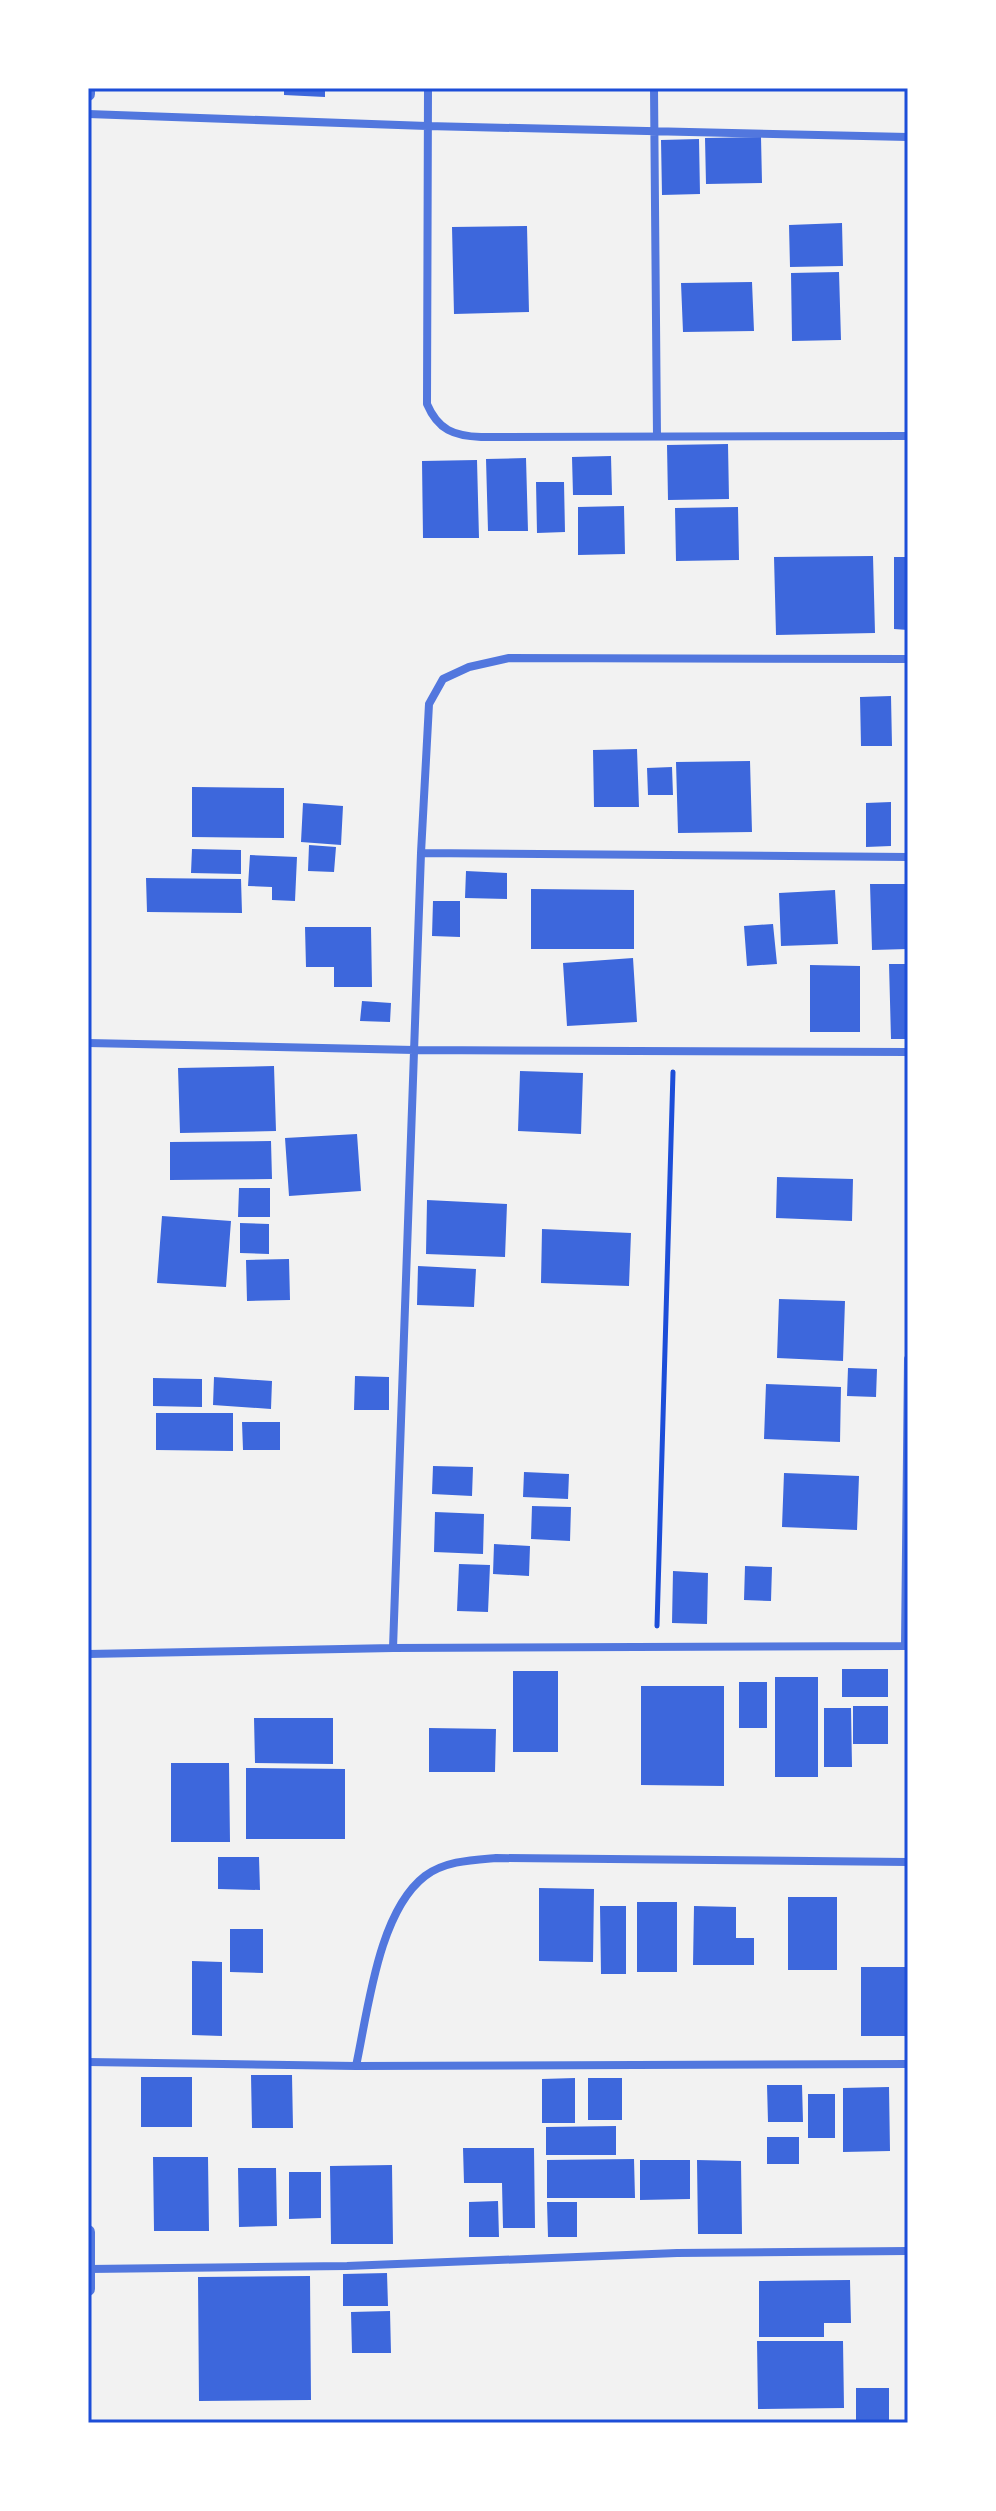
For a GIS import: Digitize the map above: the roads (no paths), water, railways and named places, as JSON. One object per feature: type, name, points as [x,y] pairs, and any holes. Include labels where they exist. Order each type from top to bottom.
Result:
[{"type":"street","points":[[88,88],[88,94]]},
{"type":"street","points":[[428,88],[427,404],[432,416],[444,428],[461,436],[908,436]]},
{"type":"street","points":[[654,88],[657,436]]},
{"type":"street","points":[[88,114],[427,126],[908,137]]},
{"type":"street","points":[[393,1648],[429,704],[443,679],[469,667],[509,658],[908,659]]},
{"type":"street","points":[[421,853],[908,857]]},
{"type":"street","points":[[88,1043],[414,1050],[908,1052]]},
{"type":"street","points":[[88,1654],[393,1648],[906,1646],[908,1359]]},
{"type":"street","points":[[356,2066],[384,1940],[400,1905],[425,1876],[453,1862],[496,1858],[908,1862]]},
{"type":"street","points":[[88,2062],[356,2066],[908,2064]]},
{"type":"street","points":[[88,2232],[88,2289]]},
{"type":"street","points":[[89,2269],[347,2266],[677,2253],[908,2251]]}]
